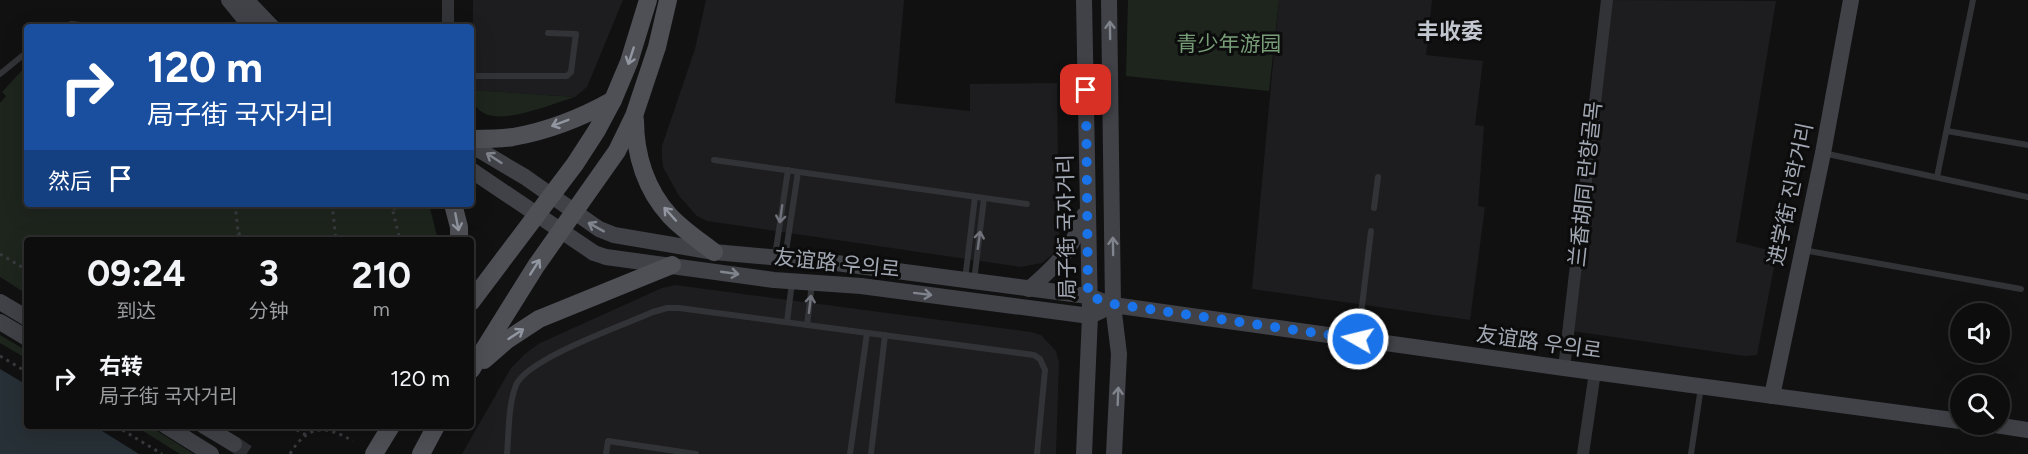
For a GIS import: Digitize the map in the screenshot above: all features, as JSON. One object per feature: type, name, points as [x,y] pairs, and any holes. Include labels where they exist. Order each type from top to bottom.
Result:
[{"type":"main road","points":[[229,0],[249,24]]},
{"type":"main road","points":[[246,0],[269,24]]},
{"type":"main road","points":[[474,298],[591,139],[613,100],[629,62],[648,0]]},
{"type":"main road","points":[[474,365],[536,266],[617,151],[634,116],[657,47],[668,0]]},
{"type":"main road","name":"局子街 국자거리","points":[[1084,0],[1090,316],[1084,454]]},
{"type":"main road","points":[[1109,0],[1113,304],[1119,363],[1114,454]]},
{"type":"main road","name":"进学街 진학거리","points":[[1772,396],[1823,153],[1851,0]]},
{"type":"main road","points":[[474,140],[512,137],[540,131],[613,100]]},
{"type":"main road","points":[[634,116],[637,156],[659,202],[670,216],[714,252]]},
{"type":"main road","name":"友谊路 우의로","points":[[474,147],[551,196],[573,213],[599,229],[614,235],[714,252],[836,263],[1088,296],[1113,304],[1950,420]]},
{"type":"main road","name":"友谊路 우의로","points":[[474,172],[594,253],[606,257],[1090,316]]},
{"type":"main road","points":[[1029,289],[1053,269],[1072,245],[1088,203]]},
{"type":"main road","points":[[454,207],[459,237]]},
{"type":"main road","points":[[474,368],[507,340],[539,319],[672,265]]},
{"type":"main road","points":[[0,302],[24,316]]},
{"type":"main road","points":[[1090,316],[1113,304]]},
{"type":"main road","points":[[0,321],[24,337]]},
{"type":"main road","points":[[2010,427],[2028,430]]},
{"type":"main road","points":[[171,429],[211,454]]},
{"type":"main road","points":[[209,429],[234,444]]},
{"type":"main road","points":[[374,454],[389,429]]},
{"type":"main road","points":[[421,454],[434,429]]},
{"type":"street","points":[[448,0],[448,24]]},
{"type":"street","name":"兰香胡同 란향골목","points":[[1564,368],[1607,0]]},
{"type":"street","points":[[1583,454],[1595,372]]},
{"type":"lane","points":[[1937,177],[1973,0]]},
{"type":"lane","points":[[474,76],[567,76],[571,72],[576,34],[548,33]]},
{"type":"lane","points":[[0,74],[24,54]]},
{"type":"lane","points":[[1947,131],[2028,145]]},
{"type":"lane","points":[[1823,153],[2028,197]]},
{"type":"lane","points":[[714,160],[1027,204]]},
{"type":"lane","points":[[780,258],[788,170]]},
{"type":"lane","points":[[780,258],[798,172]]},
{"type":"lane","points":[[1374,208],[1378,177]]},
{"type":"lane","points":[[969,281],[975,197]]},
{"type":"lane","points":[[969,281],[984,198]]},
{"type":"lane","points":[[1358,339],[1371,231]]},
{"type":"lane","points":[[1802,250],[2021,289]]},
{"type":"lane","points":[[787,322],[792,281]]},
{"type":"lane","points":[[807,325],[813,283]]},
{"type":"lane","points":[[507,454],[516,386],[526,373],[545,359],[667,308],[1034,355],[1040,359],[1045,369],[1037,454]]},
{"type":"lane","points":[[850,454],[867,333]]},
{"type":"lane","points":[[871,454],[885,335]]},
{"type":"lane","points":[[1691,454],[1701,386]]},
{"type":"lane","points":[[606,454],[608,441],[696,454]]},
{"type":"path","points":[[235,207],[239,237]]},
{"type":"path","points":[[332,207],[336,237]]},
{"type":"path","points":[[399,207],[393,209],[399,237]]},
{"type":"path","points":[[238,233],[245,237]]},
{"type":"path","points":[[0,254],[24,268]]},
{"type":"path","points":[[0,356],[24,370]]},
{"type":"path","points":[[121,429],[162,454]]},
{"type":"path","points":[[295,429],[306,435]]},
{"type":"path","points":[[290,454],[298,441],[310,429]]},
{"type":"path","points":[[330,429],[353,441]]},
{"type":"shaded area","points":[[473,0],[623,0],[587,87],[575,97],[474,90]]},
{"type":"shaded area","points":[[706,0],[904,0],[895,103],[970,111],[970,84],[1057,83],[1059,242],[1054,253],[1042,263],[1021,267],[707,221],[697,216],[679,196],[663,167],[662,146],[695,49]]},
{"type":"shaded area","points":[[1279,0],[1432,0],[1426,55],[1483,61],[1475,125],[1484,126],[1478,206],[1485,207],[1470,320],[1252,289]]},
{"type":"shaded area","points":[[1611,0],[1776,1],[1736,242],[1777,252],[1757,355],[1745,356],[1572,331]]},
{"type":"shaded area","points":[[675,285],[1041,335],[1056,351],[1059,363],[1056,454],[462,454],[511,368],[525,354],[540,343],[662,288]]},
{"type":"shaded area","points":[[0,369],[24,383],[24,429],[99,429],[139,454],[0,454]]},
{"type":"green space","name":"青少年游园","points":[[1128,0],[1279,0],[1269,91],[1126,76]]},
{"type":"green space","points":[[24,68],[24,207],[430,207],[437,237],[24,237],[24,292],[0,277],[0,103],[6,96],[2,92]]},
{"type":"green space","points":[[474,90],[575,97],[523,113],[502,116],[483,113],[475,106]]},
{"type":"green space","points":[[0,335],[24,349],[24,357],[0,343]]},
{"type":"green space","points":[[140,429],[154,429],[194,454],[180,454]]},
{"type":"tunnel","points":[[234,444],[249,454]]},
{"type":"district","name":"丰收委","points":[[1450,31]]},
{"type":"route","points":[[1086,90],[1088,296],[1113,304],[1358,339]]}]
